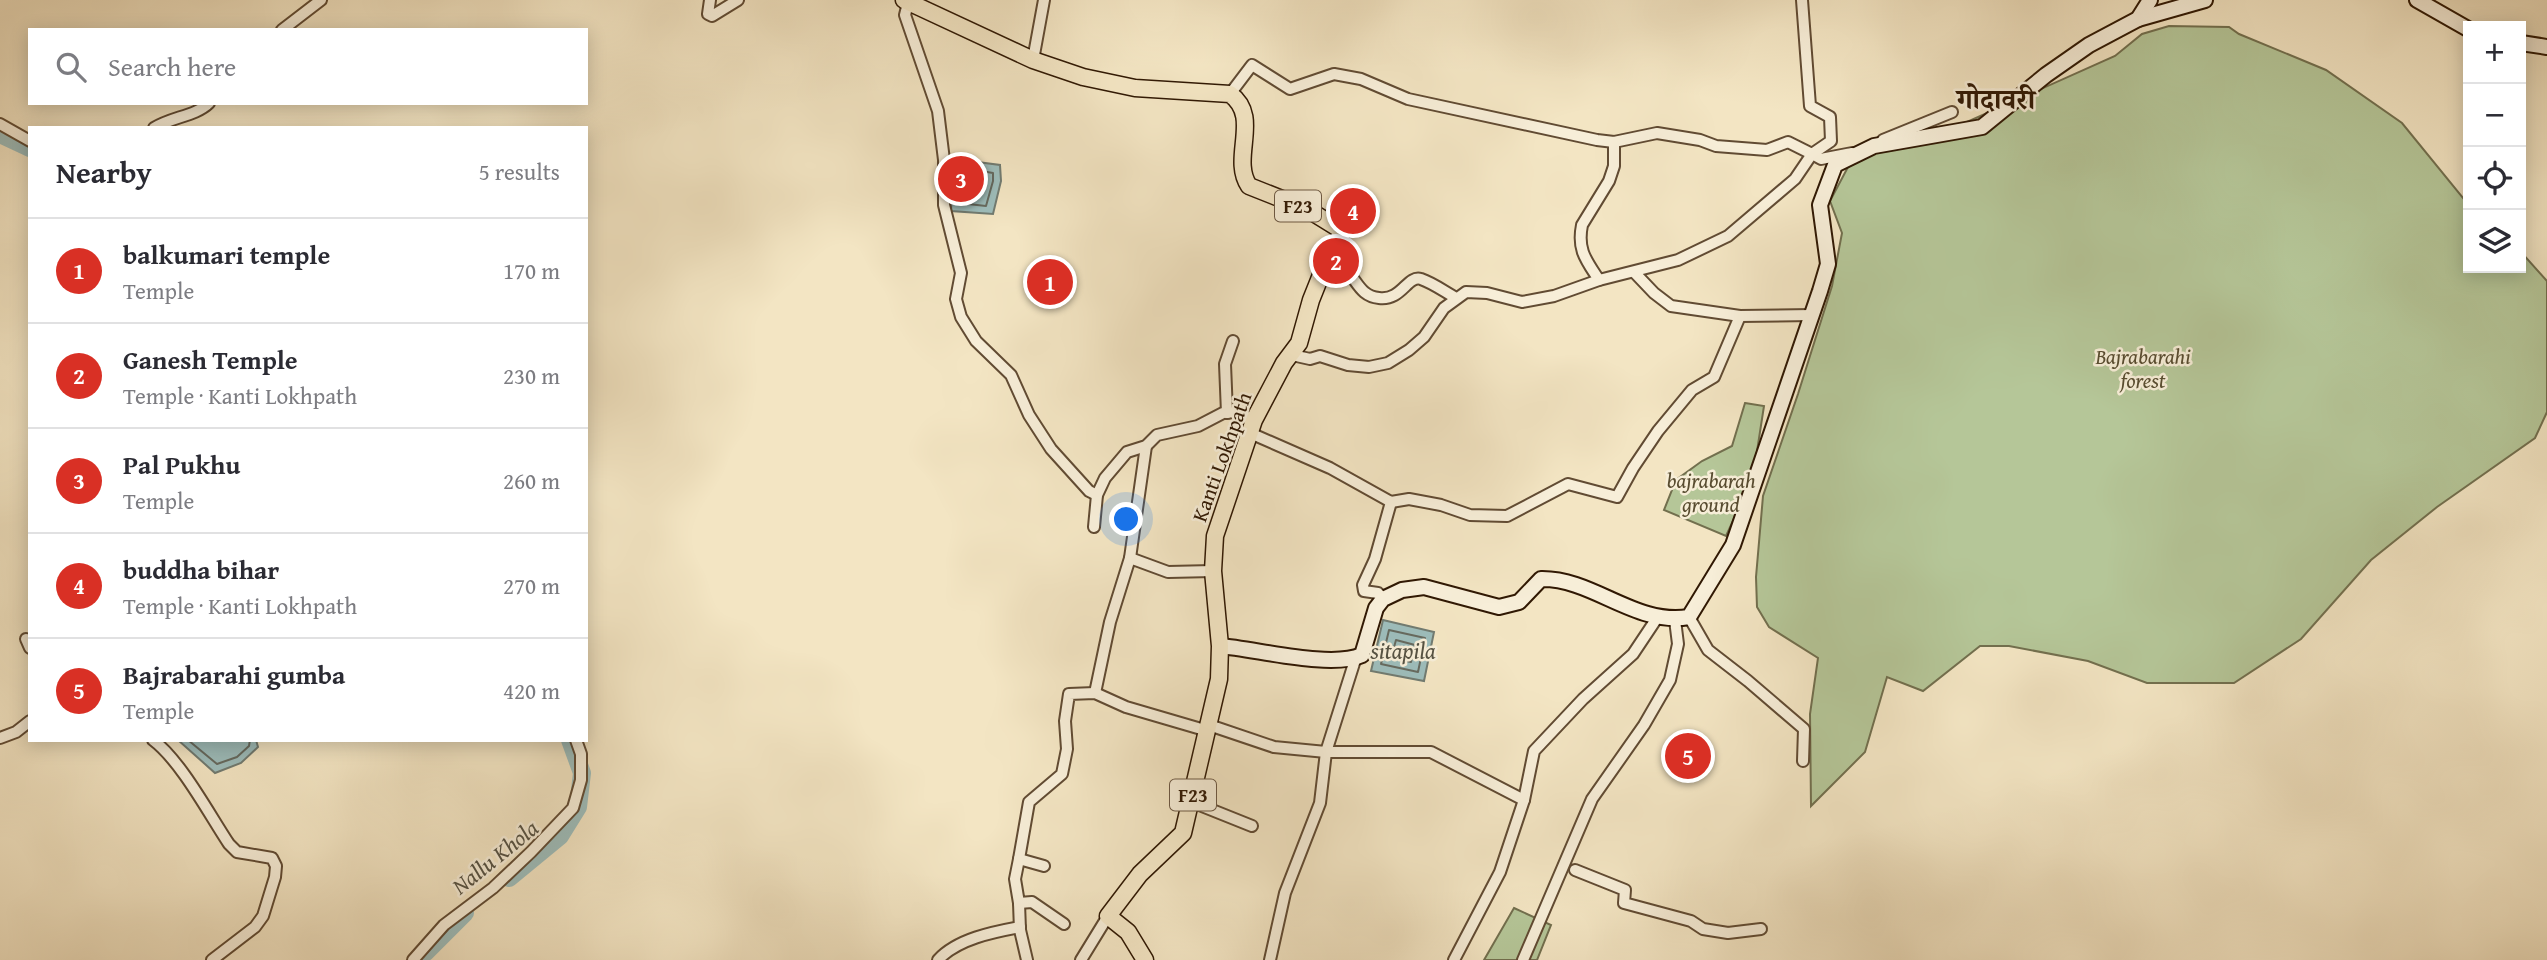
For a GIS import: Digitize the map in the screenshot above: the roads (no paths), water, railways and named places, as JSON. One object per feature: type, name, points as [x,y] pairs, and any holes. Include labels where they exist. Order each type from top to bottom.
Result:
[{"type":"main road","points":[[906,1],[1033,60],[1083,77],[1135,88],[1230,94]]},
{"type":"main road","name":"Kanti Lokhpath","points":[[1108,916],[1140,874],[1183,833],[1219,679],[1220,646],[1213,571],[1215,536],[1252,427],[1280,369],[1299,343],[1326,260],[1341,237],[1341,230],[1307,209],[1254,189],[1245,178],[1245,113],[1240,101],[1230,94]]},
{"type":"main road","points":[[1108,916],[1128,932],[1145,960]]},
{"type":"street","points":[[285,28],[321,0]]},
{"type":"street","points":[[710,0],[708,14],[712,16],[738,0]]},
{"type":"street","points":[[1033,60],[1044,0]]},
{"type":"street","points":[[1292,355],[1310,359],[1320,356],[1369,368],[1388,363],[1424,337],[1444,308],[1466,292],[1522,302],[1554,296],[1599,280],[1678,260],[1728,236],[1795,179],[1812,154],[1830,141],[1829,117],[1810,106],[1802,0]]},
{"type":"street","points":[[2138,19],[2150,0]]},
{"type":"street","points":[[1523,960],[1592,799],[1644,725],[1670,680],[1682,618],[1733,545],[1828,264],[1820,205],[1835,166],[1874,146],[1982,127],[2088,45],[2138,19],[2204,0]]},
{"type":"street","points":[[2417,0],[2463,26]]},
{"type":"street","points":[[906,1],[905,15],[938,111],[944,160],[944,205],[961,273],[956,299],[961,317],[976,341],[1012,375],[1029,415],[1051,449],[1089,491],[1097,495]]},
{"type":"street","points":[[2526,44],[2547,47]]},
{"type":"street","points":[[1230,94],[1252,65],[1290,89],[1334,74],[1361,79],[1408,99],[1614,142],[1657,133],[1700,140],[1716,146],[1767,150],[1788,142],[1821,159],[1852,153],[1952,111]]},
{"type":"street","points":[[156,126],[170,118],[202,110],[207,105]]},
{"type":"street","points":[[0,124],[28,140]]},
{"type":"street","points":[[1599,280],[1580,248],[1580,233],[1582,225],[1609,181],[1614,166],[1614,142]]},
{"type":"street","points":[[1326,260],[1343,268],[1362,292],[1376,298],[1398,295],[1412,280],[1420,279],[1455,298]]},
{"type":"street","points":[[1634,272],[1671,306],[1740,316],[1812,315]]},
{"type":"street","points":[[1094,527],[1097,495],[1105,478],[1127,452],[1146,446],[1157,435],[1198,426],[1211,418],[1236,412],[1252,427],[1391,502],[1409,499],[1441,505],[1470,515],[1507,516],[1568,484],[1617,497],[1658,431],[1692,390],[1714,377],[1740,316]]},
{"type":"street","points":[[1227,413],[1225,364],[1233,341]]},
{"type":"street","points":[[1095,693],[1110,622],[1130,558],[1146,446]]},
{"type":"street","points":[[1383,599],[1378,593],[1364,591],[1363,585],[1376,559],[1391,502]]},
{"type":"street","points":[[1130,558],[1168,572],[1213,571]]},
{"type":"street","points":[[1220,646],[1328,660],[1356,657],[1362,655],[1376,608],[1383,599],[1402,590],[1424,587],[1499,607],[1520,602],[1541,579],[1552,579],[1587,590],[1657,618],[1682,618]]},
{"type":"street","points":[[1454,960],[1500,872],[1524,800],[1534,751],[1583,699],[1633,654],[1657,618]]},
{"type":"street","points":[[1682,618],[1708,650],[1804,729],[1803,761]]},
{"type":"street","points":[[1270,960],[1285,893],[1320,803],[1326,752],[1356,657]]},
{"type":"street","points":[[1027,960],[1015,879],[1029,802],[1062,774],[1067,749],[1065,721],[1069,694],[1095,693],[1126,707],[1274,747],[1326,752],[1431,752],[1524,800]]},
{"type":"street","points":[[0,738],[16,732],[28,723]]},
{"type":"street","points":[[155,742],[169,756],[229,844],[237,852],[272,859],[276,866],[262,916],[255,927],[212,960]]},
{"type":"street","points":[[413,960],[444,925],[493,888],[573,808],[581,780],[581,754],[577,742]]},
{"type":"street","points":[[1192,802],[1252,826]]},
{"type":"street","points":[[1019,859],[1044,866]]},
{"type":"street","points":[[1575,870],[1625,890],[1624,903],[1691,920],[1703,929],[1728,933],[1761,929]]},
{"type":"street","points":[[1019,902],[1032,902],[1064,924]]},
{"type":"street","points":[[1081,960],[1108,916]]},
{"type":"street","points":[[938,960],[944,953],[989,933],[1020,927]]},
{"type":"water","points":[[954,159],[1000,165],[1001,181],[993,214],[951,211]]},
{"type":"water","name":"sitapila","points":[[1383,620],[1434,632],[1424,681],[1371,671]]},
{"type":"water","points":[[180,742],[257,742],[258,747],[241,763],[215,773]]},
{"type":"waterway","name":"Nallu Khola","points":[[0,134],[28,147]]},
{"type":"waterway","name":"Nallu Khola","points":[[509,878],[560,836],[578,807],[582,773],[571,742]]},
{"type":"waterway","name":"Nallu Khola","points":[[426,952],[465,913]]},
{"type":"place","name":"Pal Pukhu","points":[[961,179]]},
{"type":"place","name":"buddha bihar","points":[[1353,211]]},
{"type":"place","name":"Ganesh Temple","points":[[1336,261]]},
{"type":"place","name":"balkumari temple","points":[[1050,282]]},
{"type":"place","name":"Bajrabarahi gumba","points":[[1688,756]]},
{"type":"district","name":"गोदावरी","points":[[1996,99]]},
{"type":"park label","name":"Bajrabarahi forest","points":[[2143,369]]},
{"type":"park label","name":"bajrabarah ground","points":[[1711,493]]}]
